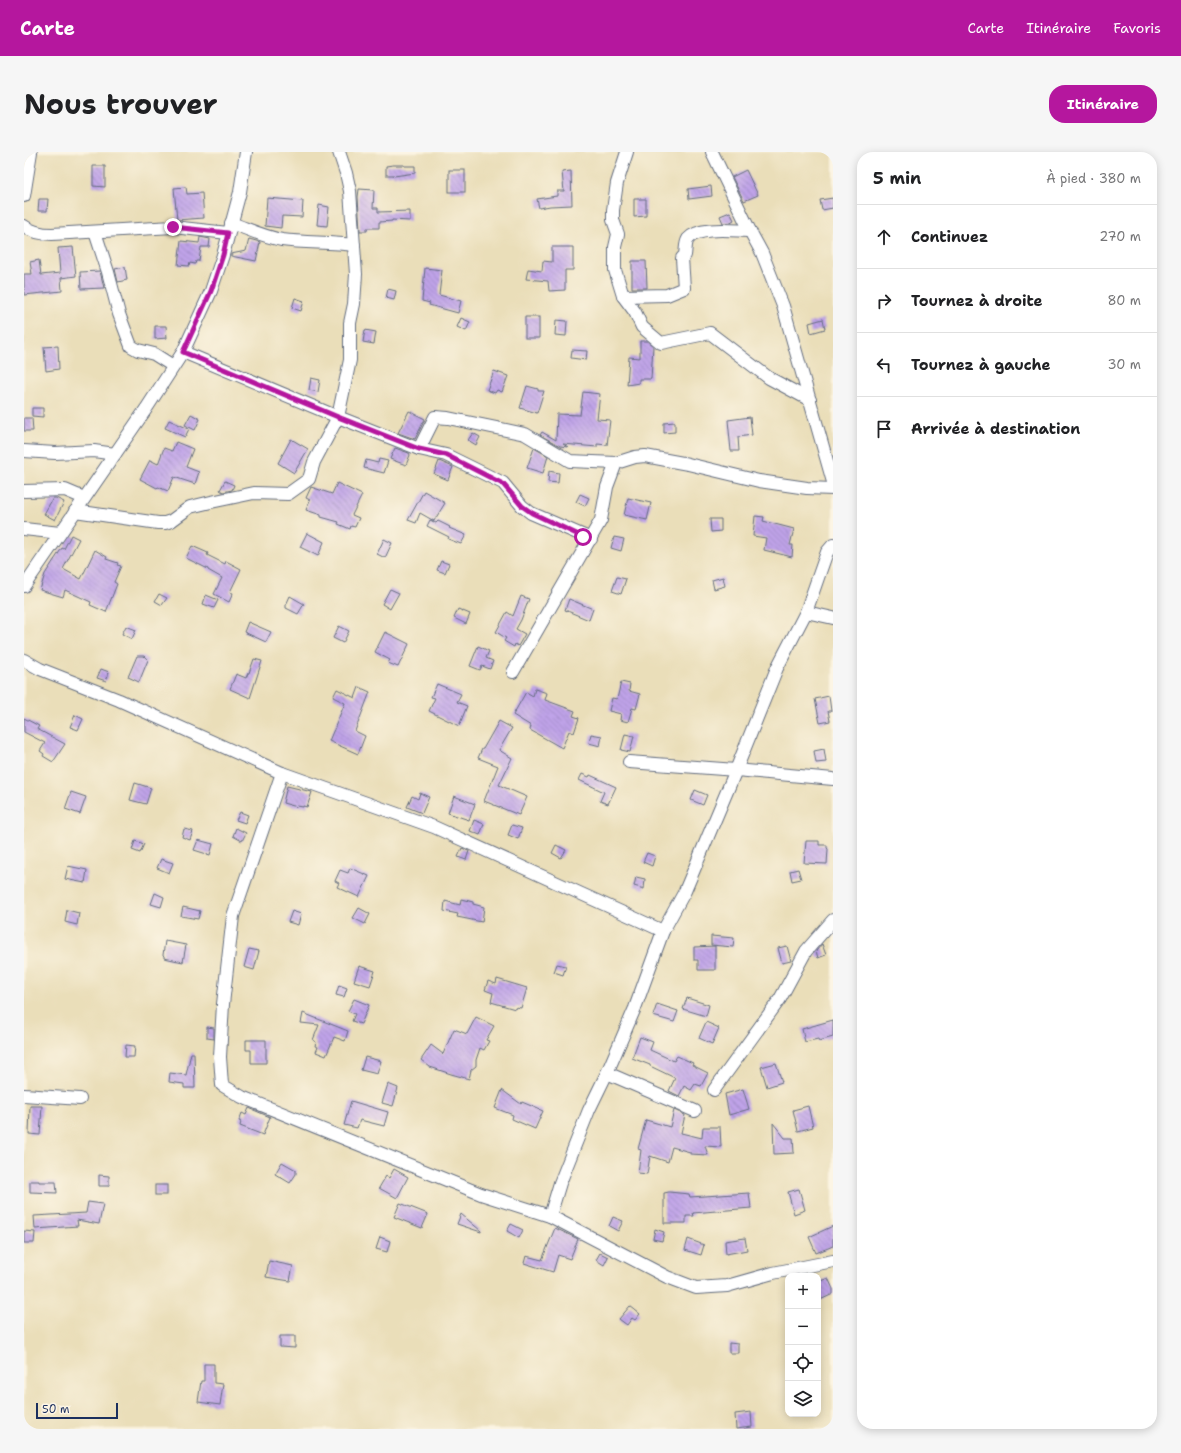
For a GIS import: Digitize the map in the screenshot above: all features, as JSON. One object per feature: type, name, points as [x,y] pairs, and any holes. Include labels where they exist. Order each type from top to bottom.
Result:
[{"type":"street","points":[[24,196],[30,152]]},
{"type":"street","points":[[24,586],[183,352],[211,291],[223,255],[240,192],[246,152]]},
{"type":"street","points":[[75,511],[165,523],[171,521],[190,507],[211,502],[254,493],[288,494],[309,479],[314,462],[338,417],[350,360],[350,322],[354,304],[356,274],[350,191],[339,152]]},
{"type":"street","points":[[627,152],[617,183],[613,210],[613,220],[618,234],[615,247],[615,270],[623,296],[635,312],[642,327],[661,343],[710,333],[769,378],[810,400]]},
{"type":"street","points":[[712,152],[762,253],[783,306],[833,482]]},
{"type":"street","points":[[24,226],[29,230],[44,234],[173,227],[230,228],[282,240],[334,242],[354,246]]},
{"type":"street","points":[[623,296],[667,295],[684,288],[682,258],[685,255],[685,246],[688,240],[699,232],[750,231]]},
{"type":"street","points":[[96,232],[119,314],[131,346],[138,350],[154,354],[174,366]]},
{"type":"street","points":[[183,352],[419,449],[446,455],[503,484],[522,506],[532,513],[591,539]]},
{"type":"street","points":[[419,449],[434,417],[448,418],[525,434],[570,461],[616,463],[635,457],[645,456],[688,464],[759,481],[807,488],[833,489]]},
{"type":"street","points":[[24,451],[54,453],[94,451],[115,454]]},
{"type":"street","points":[[514,672],[601,520],[607,487],[616,463]]},
{"type":"street","points":[[24,490],[65,490],[84,498]]},
{"type":"street","points":[[24,529],[60,533]]},
{"type":"street","points":[[550,1216],[568,1161],[589,1110],[608,1073],[635,1008],[663,931],[685,891],[777,668],[806,612],[827,552],[833,545]]},
{"type":"street","points":[[806,612],[833,618]]},
{"type":"street","points":[[24,660],[40,669],[119,700],[282,773],[434,828],[663,931]]},
{"type":"street","points":[[629,762],[833,779]]},
{"type":"street","points":[[282,773],[233,916],[223,1004],[220,1057],[222,1085],[242,1097],[481,1194],[550,1216],[667,1277],[696,1288],[727,1286],[773,1273],[833,1261]]},
{"type":"street","points":[[714,1090],[780,999],[806,951],[833,920]]},
{"type":"street","points":[[608,1073],[695,1111]]},
{"type":"street","points":[[24,1095],[80,1099]]},
{"type":"building","points":[[93,166],[105,166],[105,187],[93,186]]},
{"type":"building","points":[[386,166],[415,166],[415,173],[394,176],[386,175]]},
{"type":"building","points":[[449,170],[465,170],[465,192],[449,192]]},
{"type":"building","points":[[746,170],[758,195],[744,201],[732,177]]},
{"type":"building","points":[[571,171],[572,205],[539,208],[537,199],[557,196],[557,191],[564,191],[562,172]]},
{"type":"building","points":[[711,186],[712,196],[689,199],[688,189]]},
{"type":"building","points":[[186,187],[187,194],[202,193],[204,218],[177,220],[174,188]]},
{"type":"building","points":[[359,189],[374,190],[373,208],[378,208],[378,212],[410,211],[410,221],[392,220],[379,222],[379,228],[367,228],[367,231],[360,231]]},
{"type":"building","points":[[267,198],[303,201],[302,217],[282,216],[281,228],[265,226]]},
{"type":"building","points":[[833,198],[833,208],[822,210],[820,200]]},
{"type":"building","points":[[39,199],[48,199],[47,211],[38,211]]},
{"type":"building","points":[[634,199],[646,199],[646,216],[634,217]]},
{"type":"building","points":[[319,205],[329,207],[327,226],[317,225]]},
{"type":"building","points":[[730,212],[734,220],[729,223],[723,223],[720,216]]},
{"type":"building","points":[[200,237],[210,239],[209,247],[201,247],[199,261],[196,261],[195,264],[190,263],[189,266],[178,265],[181,241],[199,243]]},
{"type":"building","points":[[249,239],[260,242],[256,261],[231,256],[231,254],[246,251]]},
{"type":"building","points":[[73,247],[76,276],[61,278],[62,291],[24,295],[24,274],[32,274],[30,262],[39,260],[41,275],[60,273],[58,248]]},
{"type":"building","points":[[552,247],[573,247],[573,270],[565,270],[565,290],[549,291],[548,281],[526,279],[528,269],[542,271],[543,261],[552,262]]},
{"type":"building","points":[[632,261],[646,261],[647,288],[632,288]]},
{"type":"building","points":[[125,267],[127,280],[118,282],[115,269]]},
{"type":"building","points":[[425,268],[442,270],[439,295],[461,301],[458,313],[429,305],[430,303],[422,301]]},
{"type":"building","points":[[100,271],[104,288],[81,289],[80,272]]},
{"type":"building","points":[[388,289],[396,291],[394,300],[386,298]]},
{"type":"building","points":[[295,298],[304,301],[301,311],[292,308]]},
{"type":"building","points":[[525,317],[539,317],[539,338],[525,338]]},
{"type":"building","points":[[461,318],[470,322],[466,331],[457,327]]},
{"type":"building","points":[[823,319],[825,329],[811,333],[809,323]]},
{"type":"building","points":[[556,320],[567,321],[566,336],[555,335]]},
{"type":"building","points":[[155,326],[166,326],[167,338],[155,339]]},
{"type":"building","points":[[365,330],[376,332],[374,344],[363,342]]},
{"type":"building","points":[[640,341],[647,341],[653,346],[651,379],[639,379],[639,383],[627,385],[629,357],[640,358]]},
{"type":"building","points":[[58,346],[59,369],[46,371],[44,347]]},
{"type":"building","points":[[572,350],[587,351],[586,360],[571,358]]},
{"type":"building","points":[[494,371],[508,376],[502,392],[497,390],[495,393],[487,390]]},
{"type":"building","points":[[311,378],[320,380],[318,392],[309,390]]},
{"type":"building","points":[[527,386],[538,389],[538,391],[544,391],[537,413],[520,408]]},
{"type":"building","points":[[583,392],[600,394],[597,419],[610,420],[607,445],[597,444],[597,447],[563,444],[568,447],[560,446],[540,435],[542,432],[556,440],[557,414],[580,415]]},
{"type":"building","points":[[32,408],[43,408],[43,417],[32,416]]},
{"type":"building","points":[[409,411],[425,419],[415,439],[398,433]]},
{"type":"building","points":[[191,414],[200,419],[195,430],[185,425]]},
{"type":"building","points":[[750,417],[752,435],[738,437],[739,451],[731,451],[728,420]]},
{"type":"building","points":[[24,418],[32,418],[33,431],[24,431]]},
{"type":"building","points":[[169,420],[189,429],[185,437],[165,428]]},
{"type":"building","points":[[675,422],[675,432],[664,433],[664,423]]},
{"type":"building","points":[[473,433],[480,437],[476,445],[468,440]]},
{"type":"building","points":[[291,439],[308,449],[294,473],[278,463]]},
{"type":"building","points":[[176,442],[193,449],[186,467],[199,472],[195,484],[174,477],[168,491],[158,487],[157,488],[140,479],[150,460],[158,464],[164,448],[172,451]]},
{"type":"building","points":[[395,448],[409,453],[410,455],[406,465],[390,459]]},
{"type":"building","points":[[534,448],[548,456],[543,473],[527,468]]},
{"type":"building","points":[[379,459],[388,461],[384,473],[364,468],[366,460],[378,463]]},
{"type":"building","points":[[439,461],[453,467],[448,480],[434,474]]},
{"type":"building","points":[[549,471],[559,473],[558,483],[548,482]]},
{"type":"building","points":[[225,481],[234,485],[232,490],[223,492],[220,490]]},
{"type":"building","points":[[337,483],[362,495],[352,515],[359,518],[355,527],[351,526],[350,529],[338,524],[339,522],[321,517],[321,515],[306,510],[310,500],[306,498],[311,487],[332,494]]},
{"type":"building","points":[[424,491],[445,503],[434,521],[420,513],[416,523],[408,520]]},
{"type":"building","points":[[580,494],[589,498],[585,506],[576,502]]},
{"type":"building","points":[[53,498],[64,502],[55,520],[44,514]]},
{"type":"building","points":[[628,498],[651,503],[647,520],[624,515]]},
{"type":"building","points":[[755,516],[764,517],[763,521],[794,529],[790,545],[793,545],[792,557],[764,550],[766,538],[753,536]]},
{"type":"building","points":[[710,519],[721,519],[721,531],[711,532]]},
{"type":"building","points":[[430,520],[436,523],[438,521],[450,527],[449,528],[466,535],[461,544],[448,539],[449,537],[427,526]]},
{"type":"building","points":[[307,533],[324,542],[318,556],[300,547]]},
{"type":"building","points":[[71,535],[79,539],[63,569],[81,579],[95,550],[107,557],[106,559],[118,563],[117,565],[121,566],[114,582],[117,584],[106,612],[90,605],[91,602],[65,590],[63,597],[40,590],[45,574],[62,548],[64,549]]},
{"type":"building","points":[[614,537],[624,539],[621,551],[611,548]]},
{"type":"building","points":[[384,539],[392,543],[385,558],[377,554]]},
{"type":"building","points":[[192,546],[208,553],[207,555],[225,564],[226,561],[241,569],[230,592],[233,593],[229,602],[214,594],[222,578],[186,558]]},
{"type":"building","points":[[441,561],[449,564],[445,573],[437,570]]},
{"type":"building","points":[[617,577],[626,579],[621,594],[612,591]]},
{"type":"building","points":[[723,577],[725,586],[714,589],[712,580]]},
{"type":"building","points":[[390,589],[399,593],[390,609],[382,604]]},
{"type":"building","points":[[159,594],[167,598],[162,605],[155,601]]},
{"type":"building","points":[[206,595],[218,600],[214,608],[203,604]]},
{"type":"building","points":[[290,596],[304,604],[298,614],[286,608]]},
{"type":"building","points":[[521,596],[529,599],[516,629],[525,634],[518,646],[515,644],[514,647],[504,641],[506,638],[496,632],[507,612],[513,616]]},
{"type":"building","points":[[569,599],[593,609],[589,620],[565,610]]},
{"type":"building","points":[[458,609],[470,614],[466,624],[454,618]]},
{"type":"building","points":[[248,622],[271,632],[266,642],[244,632]]},
{"type":"building","points":[[126,626],[136,630],[132,639],[122,634]]},
{"type":"building","points":[[339,626],[349,631],[343,643],[333,638]]},
{"type":"building","points":[[385,632],[409,644],[398,667],[388,663],[390,660],[375,652]]},
{"type":"building","points":[[478,646],[489,651],[486,658],[493,661],[490,669],[482,666],[480,670],[470,666]]},
{"type":"building","points":[[137,656],[144,656],[148,660],[139,682],[128,677]]},
{"type":"building","points":[[254,659],[262,661],[250,698],[230,689],[236,674],[246,678]]},
{"type":"building","points":[[101,669],[109,672],[106,681],[97,678]]},
{"type":"building","points":[[621,682],[630,684],[629,691],[640,694],[636,709],[632,708],[628,722],[620,720],[621,714],[609,711],[612,698],[617,699]]},
{"type":"building","points":[[437,684],[461,694],[457,702],[467,706],[459,726],[429,711],[435,698],[431,697]]},
{"type":"building","points":[[359,687],[370,692],[355,731],[365,736],[358,754],[329,741],[345,703],[333,697],[337,689],[355,698]]},
{"type":"building","points":[[535,689],[547,693],[545,700],[575,711],[573,716],[579,718],[574,733],[569,731],[562,748],[530,730],[531,726],[513,715],[526,692],[533,696]]},
{"type":"building","points":[[829,696],[831,711],[828,711],[830,721],[820,723],[815,699]]},
{"type":"building","points":[[75,715],[83,719],[78,730],[70,727]]},
{"type":"building","points":[[24,718],[39,726],[37,729],[65,744],[53,762],[43,756],[44,754],[40,751],[45,743],[24,732]]},
{"type":"building","points":[[499,721],[512,728],[499,750],[512,758],[499,785],[527,797],[519,815],[484,801],[498,766],[478,758]]},
{"type":"building","points":[[591,734],[602,736],[600,746],[589,743]]},
{"type":"building","points":[[625,734],[634,736],[630,752],[621,750]]},
{"type":"building","points":[[824,749],[826,762],[816,763],[814,751]]},
{"type":"building","points":[[582,774],[589,777],[590,775],[616,787],[608,804],[600,801],[604,792],[579,780]]},
{"type":"building","points":[[135,783],[151,788],[146,804],[130,800]]},
{"type":"building","points":[[287,786],[312,792],[307,807],[297,807],[283,803]]},
{"type":"building","points":[[695,790],[707,795],[703,805],[691,800]]},
{"type":"building","points":[[71,792],[86,797],[80,814],[65,809]]},
{"type":"building","points":[[420,793],[429,797],[422,813],[407,807],[412,796],[418,799]]},
{"type":"building","points":[[454,796],[475,804],[469,820],[448,813]]},
{"type":"building","points":[[240,812],[248,815],[245,823],[236,820]]},
{"type":"building","points":[[474,820],[484,824],[480,835],[470,831]]},
{"type":"building","points":[[512,825],[522,828],[518,839],[508,835]]},
{"type":"building","points":[[236,828],[246,833],[242,841],[233,836]]},
{"type":"building","points":[[184,829],[193,831],[190,840],[182,837]]},
{"type":"building","points":[[198,840],[213,844],[210,855],[194,850]]},
{"type":"building","points":[[135,841],[144,844],[140,853],[132,850]]},
{"type":"building","points":[[806,841],[819,841],[819,845],[827,845],[827,864],[804,863]]},
{"type":"building","points":[[556,845],[566,850],[561,858],[552,853]]},
{"type":"building","points":[[462,848],[469,851],[466,860],[458,857]]},
{"type":"building","points":[[647,853],[655,856],[652,866],[643,862]]},
{"type":"building","points":[[161,859],[173,863],[169,873],[157,868]]},
{"type":"building","points":[[68,866],[87,870],[85,883],[65,879]]},
{"type":"building","points":[[350,868],[369,876],[359,897],[337,887],[339,883],[335,881],[340,870],[348,873]]},
{"type":"building","points":[[798,869],[801,879],[792,881],[790,871]]},
{"type":"building","points":[[636,877],[645,879],[644,889],[634,886]]},
{"type":"building","points":[[155,893],[164,897],[161,907],[151,904]]},
{"type":"building","points":[[461,899],[484,907],[482,922],[457,917],[458,914],[444,911],[445,901],[460,905]]},
{"type":"building","points":[[183,907],[200,911],[198,919],[181,916]]},
{"type":"building","points":[[359,908],[370,914],[365,924],[353,918]]},
{"type":"building","points":[[67,910],[79,913],[77,925],[65,922]]},
{"type":"building","points":[[292,911],[301,914],[298,925],[288,922]]},
{"type":"building","points":[[711,936],[734,938],[733,947],[711,945]]},
{"type":"building","points":[[165,941],[186,945],[183,962],[164,958]]},
{"type":"building","points":[[822,944],[826,955],[818,958],[816,951]]},
{"type":"building","points":[[715,946],[715,970],[698,970],[698,960],[694,960],[694,947]]},
{"type":"building","points":[[787,946],[791,961],[782,963],[778,948]]},
{"type":"building","points":[[249,949],[259,951],[254,970],[244,967]]},
{"type":"building","points":[[557,964],[566,966],[563,975],[554,972]]},
{"type":"building","points":[[359,966],[375,971],[370,986],[354,981]]},
{"type":"building","points":[[497,979],[527,988],[521,1008],[516,1007],[515,1009],[491,1002],[493,993],[485,990],[488,981],[496,984]]},
{"type":"building","points":[[339,985],[347,988],[344,997],[336,995]]},
{"type":"building","points":[[687,998],[709,1005],[706,1016],[683,1009]]},
{"type":"building","points":[[354,999],[369,1005],[361,1024],[352,1021],[355,1014],[348,1011]]},
{"type":"building","points":[[657,1004],[678,1011],[674,1022],[653,1016]]},
{"type":"building","points":[[303,1013],[348,1031],[345,1041],[334,1037],[326,1056],[316,1052],[318,1047],[315,1046],[316,1042],[313,1040],[319,1025],[301,1023]]},
{"type":"building","points":[[476,1017],[494,1026],[486,1040],[489,1041],[484,1050],[480,1048],[476,1060],[476,1066],[471,1070],[469,1079],[430,1067],[421,1060],[431,1045],[443,1054],[454,1029],[467,1034]]},
{"type":"building","points":[[833,1020],[833,1037],[819,1041],[818,1039],[805,1042],[802,1029]]},
{"type":"building","points":[[706,1022],[719,1028],[712,1044],[699,1038]]},
{"type":"building","points":[[207,1027],[214,1028],[214,1039],[207,1038]]},
{"type":"building","points":[[640,1037],[653,1042],[650,1050],[674,1061],[677,1056],[693,1063],[692,1065],[708,1073],[701,1086],[695,1084],[691,1090],[684,1086],[679,1096],[669,1091],[675,1078],[650,1065],[632,1058]]},
{"type":"building","points":[[246,1040],[266,1040],[266,1063],[251,1063],[251,1050],[246,1050]]},
{"type":"building","points":[[126,1045],[135,1046],[134,1057],[125,1057]]},
{"type":"building","points":[[191,1053],[194,1053],[195,1088],[184,1088],[184,1084],[169,1082],[170,1073],[186,1075]]},
{"type":"building","points":[[365,1057],[381,1061],[377,1074],[361,1070]]},
{"type":"building","points":[[776,1063],[782,1082],[767,1087],[761,1067]]},
{"type":"building","points":[[388,1084],[398,1088],[393,1106],[382,1103]]},
{"type":"building","points":[[743,1089],[749,1109],[729,1115],[725,1094]]},
{"type":"building","points":[[502,1090],[521,1104],[522,1102],[543,1111],[535,1129],[512,1119],[513,1115],[495,1108]]},
{"type":"building","points":[[351,1101],[388,1112],[384,1126],[360,1120],[357,1128],[344,1125]]},
{"type":"building","points":[[30,1106],[42,1106],[40,1135],[29,1134]]},
{"type":"building","points":[[808,1106],[813,1127],[798,1131],[793,1110]]},
{"type":"building","points":[[249,1108],[270,1117],[263,1135],[240,1126],[241,1122],[239,1121],[242,1113],[246,1115]]},
{"type":"building","points":[[674,1110],[685,1115],[681,1133],[702,1138],[703,1127],[720,1127],[721,1147],[705,1146],[708,1155],[690,1154],[690,1152],[672,1147],[668,1162],[650,1156],[647,1174],[638,1173],[641,1150],[638,1149],[646,1120],[670,1127]]},
{"type":"building","points":[[773,1123],[785,1138],[793,1138],[794,1153],[774,1154]]},
{"type":"building","points":[[282,1162],[296,1170],[296,1174],[290,1183],[275,1174]]},
{"type":"building","points":[[394,1169],[408,1177],[397,1198],[379,1188],[386,1176],[389,1178]]},
{"type":"building","points":[[99,1175],[109,1176],[109,1186],[99,1186]]},
{"type":"building","points":[[30,1181],[56,1182],[57,1193],[30,1192]]},
{"type":"building","points":[[155,1185],[167,1185],[167,1195],[155,1195]]},
{"type":"building","points":[[799,1189],[805,1210],[794,1214],[788,1192]]},
{"type":"building","points":[[664,1193],[689,1194],[690,1197],[749,1193],[751,1208],[693,1213],[694,1216],[686,1216],[686,1223],[664,1223]]},
{"type":"building","points":[[88,1202],[103,1204],[99,1224],[77,1220],[78,1226],[35,1229],[34,1216],[86,1213]]},
{"type":"building","points":[[400,1203],[428,1214],[422,1228],[394,1217]]},
{"type":"building","points":[[461,1214],[481,1231],[481,1232],[457,1224]]},
{"type":"building","points":[[613,1217],[623,1221],[618,1231],[609,1226]]},
{"type":"building","points":[[511,1224],[523,1230],[519,1238],[507,1231]]},
{"type":"building","points":[[833,1226],[833,1246],[816,1253],[809,1237]]},
{"type":"building","points":[[555,1228],[578,1239],[570,1259],[558,1255],[553,1272],[524,1263],[526,1256],[542,1260]]},
{"type":"building","points":[[655,1229],[664,1232],[662,1241],[653,1239]]},
{"type":"building","points":[[24,1231],[35,1232],[34,1243],[24,1243]]},
{"type":"building","points":[[380,1237],[390,1241],[387,1252],[376,1249]]},
{"type":"building","points":[[745,1238],[747,1250],[726,1254],[725,1241]]},
{"type":"building","points":[[688,1239],[704,1245],[701,1255],[685,1250]]},
{"type":"building","points":[[600,1253],[608,1257],[604,1265],[596,1260]]},
{"type":"building","points":[[269,1261],[293,1266],[290,1281],[266,1277]]},
{"type":"building","points":[[828,1278],[833,1289],[833,1294],[821,1300],[821,1281]]},
{"type":"building","points":[[630,1306],[640,1314],[635,1320],[632,1318],[627,1325],[619,1319]]},
{"type":"building","points":[[280,1336],[295,1336],[295,1348],[280,1347]]},
{"type":"building","points":[[729,1343],[738,1344],[738,1353],[729,1353]]},
{"type":"building","points":[[204,1364],[214,1364],[214,1383],[223,1384],[220,1405],[198,1402],[201,1381],[204,1381]]},
{"type":"building","points":[[751,1412],[752,1427],[736,1429],[735,1414]]},
{"type":"route","points":[[173,227],[228,233],[223,255],[211,291],[183,352],[419,449],[446,455],[503,484],[522,506],[532,513],[583,537]]}]
